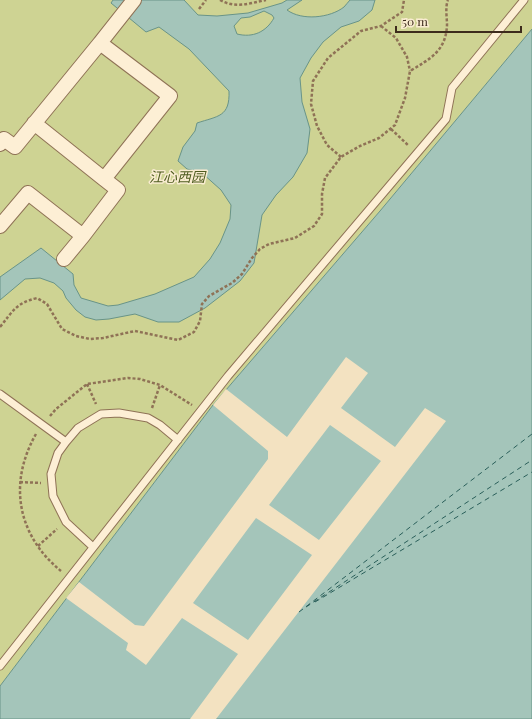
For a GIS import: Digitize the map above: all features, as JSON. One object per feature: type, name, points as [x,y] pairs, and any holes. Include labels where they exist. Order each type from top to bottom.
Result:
[{"type":"street","points":[[0,144],[4,139],[14,147],[134,0]]},
{"type":"street","points":[[100,42],[170,96],[104,179]]},
{"type":"street","points":[[34,123],[118,190],[64,259]]},
{"type":"street","points":[[0,226],[28,193],[83,236]]},
{"type":"lane","points":[[0,666],[228,376],[446,119],[452,88],[524,0]]},
{"type":"lane","points":[[0,394],[66,442]]},
{"type":"lane","points":[[93,547],[66,522],[53,496],[50,484],[51,474],[58,454],[66,442],[78,428],[100,414],[119,413],[148,418],[160,425],[178,440]]},
{"type":"path","points":[[199,9],[206,0]]},
{"type":"path","points":[[220,0],[228,4],[239,6],[266,0]]},
{"type":"path","points":[[341,157],[328,144],[317,126],[311,104],[313,81],[328,58],[361,31],[382,26],[402,12],[404,0]]},
{"type":"path","points":[[410,71],[431,58],[442,47],[447,33],[448,0]]},
{"type":"path","points":[[0,327],[16,307],[25,301],[37,298],[47,304],[62,329],[76,336],[90,339],[102,338],[135,331],[178,340],[194,332],[200,321],[202,304],[209,296],[232,283],[242,274],[252,258],[260,249],[269,244],[295,238],[314,226],[322,214],[322,194],[325,178],[341,157],[360,146],[379,138],[395,125],[405,98],[410,71],[407,57],[396,38],[382,26]]},
{"type":"path","points":[[391,129],[417,153]]},
{"type":"path","points":[[87,384],[100,414]]},
{"type":"path","points":[[148,418],[160,385]]},
{"type":"path","points":[[20,482],[50,484]]},
{"type":"path","points":[[38,546],[66,522]]},
{"type":"green space","name":"江心西园","points":[[0,0],[532,0],[532,29],[380,211],[213,405],[0,686]]},
{"type":"water","points":[[113,0],[184,0],[198,15],[217,16],[248,13],[282,3],[287,0],[302,0],[287,10],[300,16],[316,17],[338,11],[350,0],[375,0],[372,10],[359,21],[341,27],[323,42],[311,58],[300,78],[302,102],[310,129],[307,153],[293,177],[276,195],[262,215],[254,263],[240,281],[205,308],[179,322],[158,322],[135,314],[96,320],[85,317],[76,310],[66,298],[63,291],[54,283],[40,278],[25,279],[0,300],[0,277],[41,248],[73,274],[74,285],[81,298],[108,306],[118,305],[155,294],[194,277],[210,259],[220,243],[230,219],[231,205],[221,190],[202,173],[187,169],[178,161],[183,147],[195,131],[197,123],[217,117],[225,111],[229,100],[229,91],[189,49],[159,27],[146,32],[111,3]],"holes":[[[264,11],[272,15],[274,18],[271,23],[258,33],[248,35],[237,34],[234,26],[241,18],[250,17]]]},
{"type":"water","points":[[532,29],[532,719],[0,719],[0,686],[213,405],[380,211]]},
{"type":"pier","points":[[346,357],[368,373],[341,408],[395,447],[425,408],[446,421],[216,719],[190,719],[238,654],[182,618],[146,665],[126,650],[128,643],[66,598],[79,582],[135,625],[144,626],[268,459],[268,451],[213,405],[226,389],[287,437]],"holes":[[[330,425],[381,461],[319,540],[269,505]],[[256,518],[312,555],[248,640],[193,603]]]},
{"type":"ferry route","points":[[299,612],[532,434]]},
{"type":"ferry route","points":[[306,607],[532,460]]},
{"type":"ferry route","points":[[315,602],[532,472]]}]
